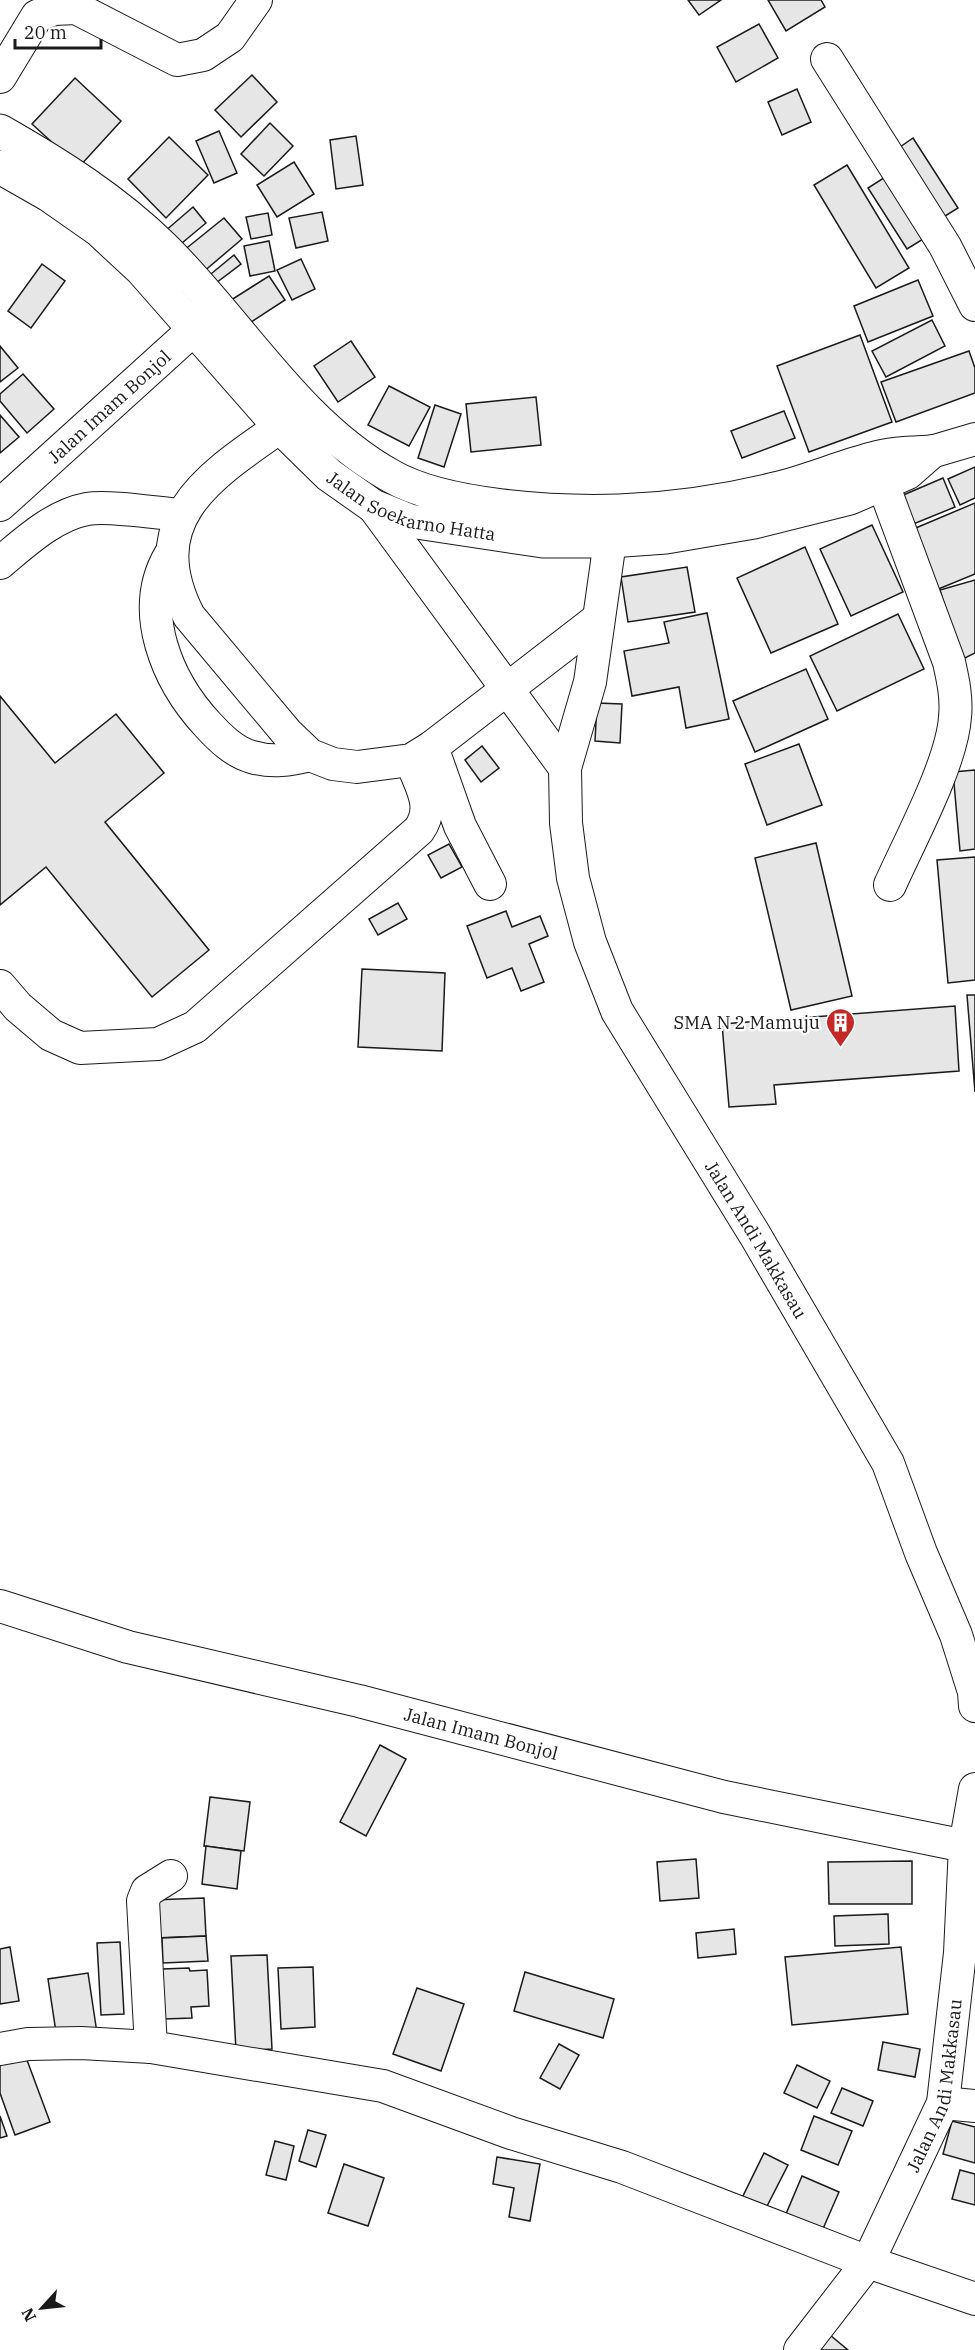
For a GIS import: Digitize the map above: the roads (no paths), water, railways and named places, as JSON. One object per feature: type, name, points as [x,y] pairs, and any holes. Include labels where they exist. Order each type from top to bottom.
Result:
[{"type":"main road","name":"Jalan Soekarno Hatta","points":[[0,131],[62,167],[118,209],[163,247],[206,318],[280,427],[329,475],[373,506],[410,520],[443,527],[543,541],[610,541],[666,537],[754,522],[811,509],[878,472]]},
{"type":"main road","name":"Jalan Soekarno Hatta","points":[[0,168],[49,195],[99,230],[142,270],[206,318],[362,458],[392,477],[420,489],[509,506],[564,512],[621,511],[676,507],[878,472],[907,473],[931,452]]},
{"type":"street","points":[[0,77],[38,16],[54,9],[76,8],[177,60],[203,55],[230,37],[256,0]]},
{"type":"street","points":[[827,59],[945,246],[975,305]]},
{"type":"street","name":"Jalan Imam Bonjol","points":[[0,505],[206,318]]},
{"type":"street","points":[[280,427],[194,495],[180,515],[172,551],[172,572],[179,596],[189,616],[287,733],[310,755],[333,764],[357,767],[421,753],[598,619]]},
{"type":"street","name":"Jalan Soekarno Hatta","points":[[931,452],[975,439]]},
{"type":"street","points":[[878,472],[949,662],[954,687],[956,718],[947,755],[890,885]]},
{"type":"street","points":[[373,506],[564,768]]},
{"type":"street","points":[[0,562],[34,535],[66,516],[88,509],[180,515]]},
{"type":"street","points":[[564,768],[590,682],[610,541],[621,511]]},
{"type":"street","points":[[172,551],[161,570],[156,588],[155,608],[165,658],[177,683],[198,715],[234,748],[250,757],[271,761],[310,755]]},
{"type":"street","points":[[421,753],[490,884]]},
{"type":"street","points":[[0,986],[18,1007],[51,1035],[80,1048],[158,1044],[195,1027],[419,830],[427,819],[429,809],[421,753]]},
{"type":"street","name":"Jalan Andi Makkasau","points":[[564,768],[566,823],[573,878],[590,942],[617,1011],[755,1235],[888,1463],[921,1553],[956,1635],[974,1696]]},
{"type":"street","name":"Jalan Imam Bonjol","points":[[0,1606],[128,1647],[359,1701],[724,1797],[965,1846]]},
{"type":"street","name":"Jalan Andi Makkasau","points":[[800,2350],[868,2262],[943,2103],[960,1953],[965,1846],[975,1789]]},
{"type":"street","points":[[151,2047],[143,1901],[147,1891],[171,1876]]},
{"type":"street","points":[[0,2049],[28,2044],[81,2043],[151,2047],[383,2086],[511,2133],[622,2167],[868,2262],[975,2299]]},
{"type":"street","points":[[943,2103],[975,2106]]},
{"type":"place","name":"SMA N 2 Mamuju","points":[[841,1048]]}]
